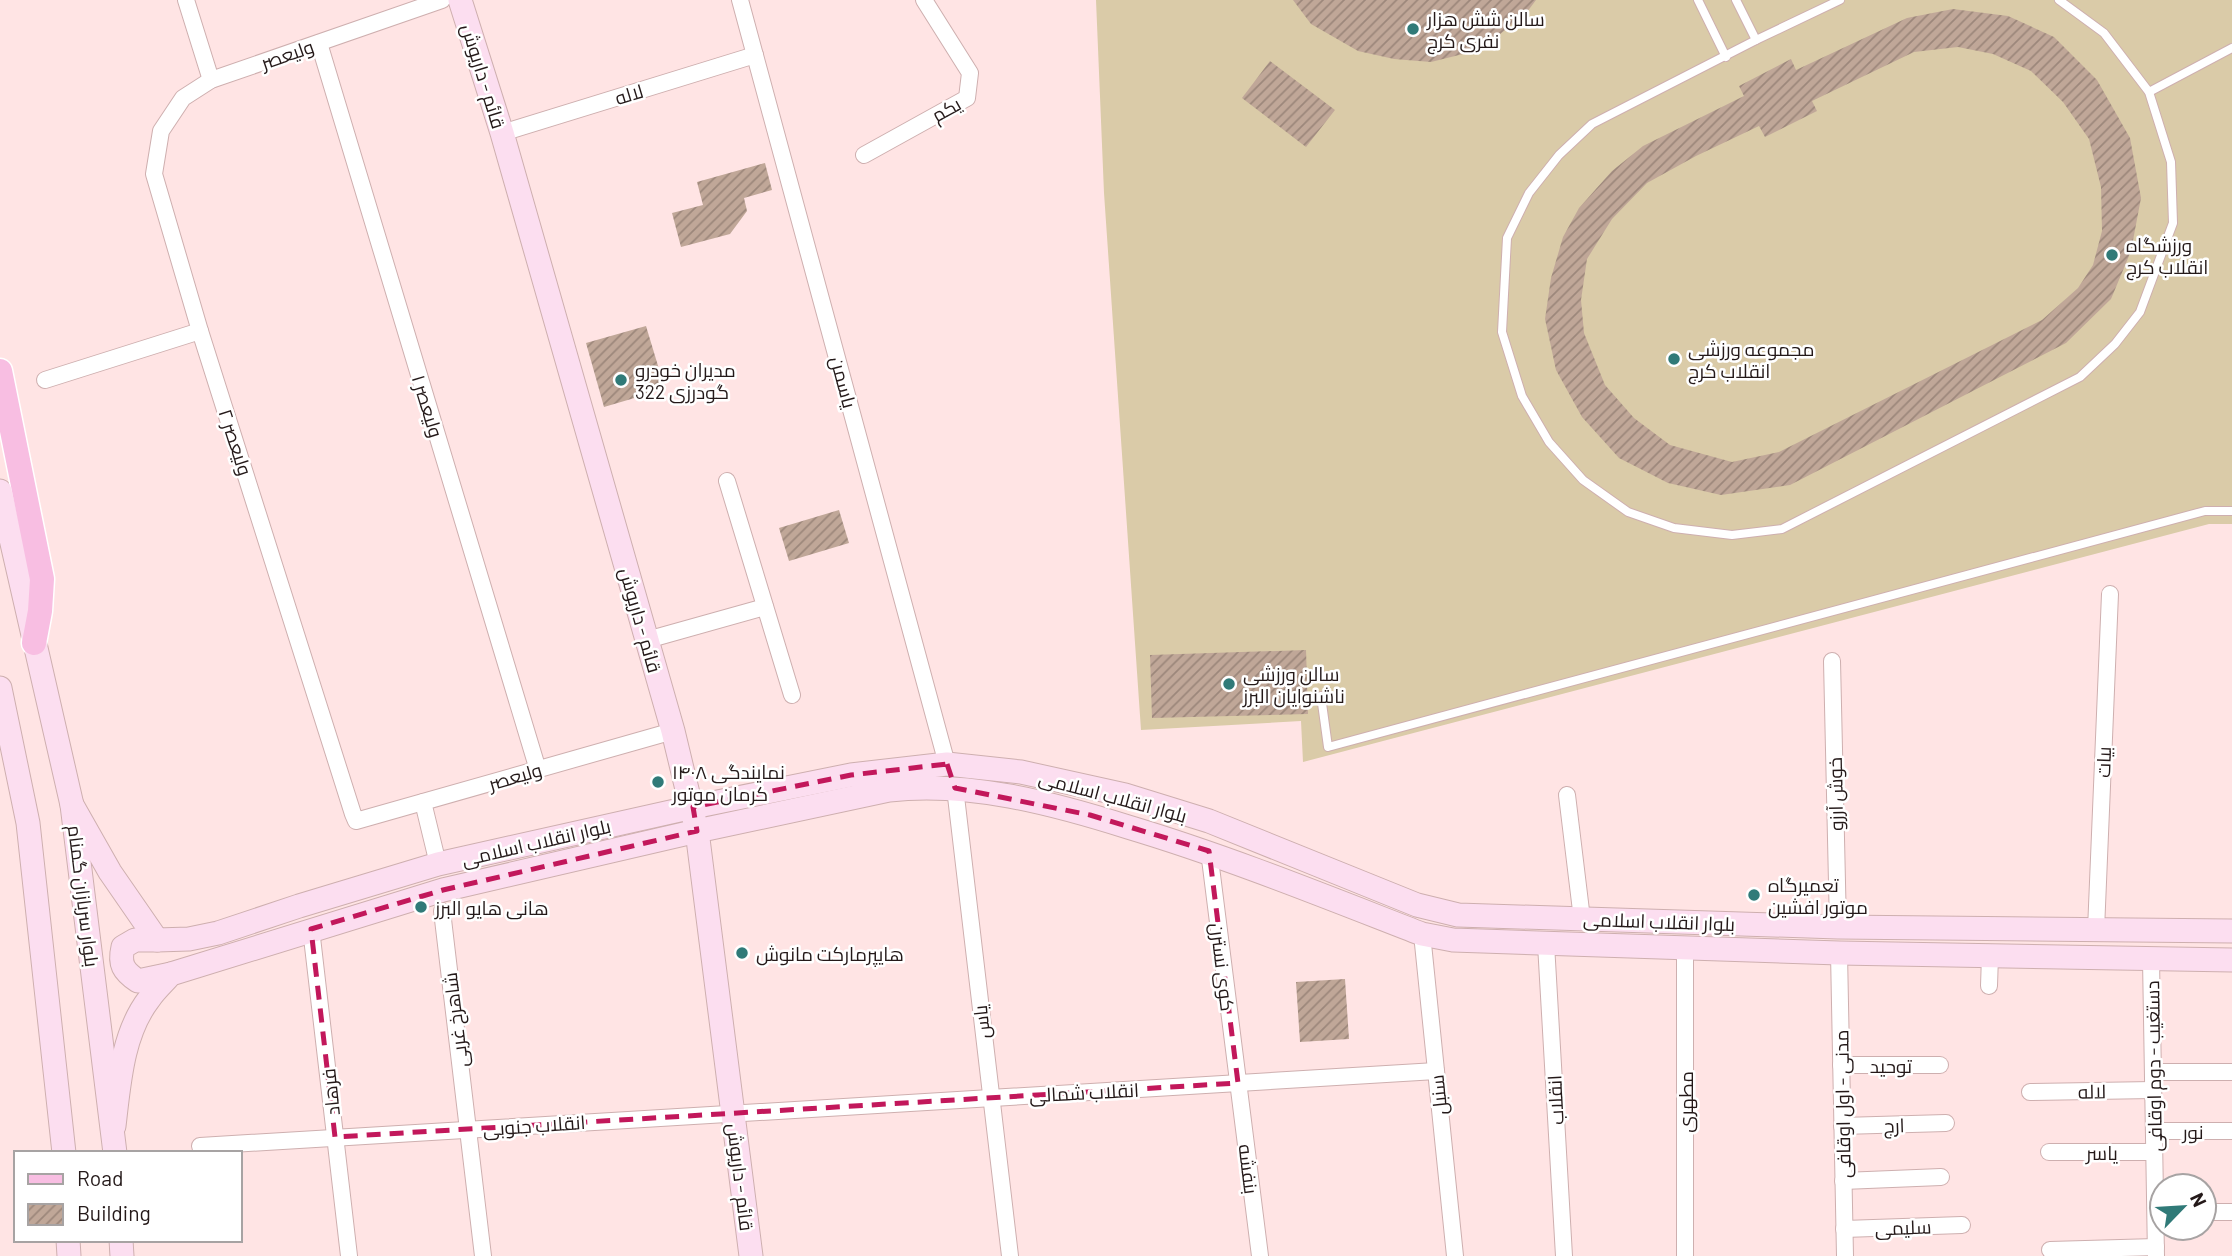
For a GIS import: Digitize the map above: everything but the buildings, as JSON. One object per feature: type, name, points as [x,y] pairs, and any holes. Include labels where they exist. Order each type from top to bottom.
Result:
[{"type":"main road","name":"قائم - داریوش","points":[[460,0],[502,133],[693,807],[751,1256]]},
{"type":"main road","points":[[0,371],[42,579],[34,643]]},
{"type":"main road","name":"بلوار سربازان گمنام","points":[[0,491],[72,805],[116,1151]]},
{"type":"main road","points":[[0,688],[28,823],[64,1151]]},
{"type":"main road","points":[[947,764],[955,788]]},
{"type":"main road","name":"بلوار انقلاب اسلامی","points":[[2232,931],[1839,927],[1458,915],[1417,905],[1209,821],[1125,795],[1021,772],[947,764],[851,775],[438,864],[218,933],[189,939],[135,940],[123,947],[120,961],[126,973],[138,981],[171,974],[443,890],[697,831],[889,790],[918,787],[955,788],[1090,815],[1209,851],[1422,934],[1454,940],[1839,953],[2232,960]]},
{"type":"main road","points":[[72,805],[110,872],[158,940]]},
{"type":"main road","points":[[114,1126],[122,1068],[134,1026],[148,1000],[171,974]]},
{"type":"street","points":[[186,0],[211,80]]},
{"type":"street","name":"ولیعصر","points":[[211,80],[442,0]]},
{"type":"street","points":[[741,2],[758,0]]},
{"type":"street","name":"یکم","points":[[864,155],[967,98],[970,73],[924,0]]},
{"type":"street","name":"یاسمن","points":[[741,2],[947,764]]},
{"type":"street","name":"ولیعصر ۱","points":[[318,43],[538,769]]},
{"type":"street","name":"لاله","points":[[502,133],[755,55]]},
{"type":"street","name":"ولیعصر ۲","points":[[211,80],[183,98],[161,131],[154,174],[356,821]]},
{"type":"street","points":[[45,380],[201,331]]},
{"type":"street","points":[[727,481],[792,695]]},
{"type":"street","name":"بیات","points":[[2096,930],[2110,594]]},
{"type":"street","points":[[647,640],[765,607]]},
{"type":"street","name":"خوش آرزو","points":[[1832,662],[1839,927]]},
{"type":"street","name":"ولیعصر","points":[[356,821],[673,731]]},
{"type":"street","name":"یاس","points":[[955,788],[1010,1256]]},
{"type":"street","points":[[1567,795],[1582,919]]},
{"type":"street","points":[[423,802],[438,864]]},
{"type":"street","name":"کوی نسترن","points":[[1209,851],[1238,1083]]},
{"type":"street","name":"شاهرخ غربی","points":[[442,911],[483,1256]]},
{"type":"street","name":"فرهاد","points":[[311,929],[349,1256]]},
{"type":"street","name":"سنبل","points":[[1422,934],[1455,1256]]},
{"type":"street","name":"انقلاب","points":[[1546,944],[1564,1256]]},
{"type":"street","name":"مطهری","points":[[1685,949],[1685,1256]]},
{"type":"street","name":"مدنی - اول اوقافی","points":[[1839,953],[1845,1256]]},
{"type":"street","points":[[1989,986],[1990,956]]},
{"type":"street","name":"دستغیب - دوم اوقافی","points":[[2151,959],[2156,1172]]},
{"type":"street","name":"توحید","points":[[1841,1065],[1940,1065]]},
{"type":"street","name":"انقلاب شمالی","points":[[732,1112],[1436,1072]]},
{"type":"street","points":[[2153,1072],[2232,1072]]},
{"type":"street","name":"بنفشه","points":[[1238,1083],[1261,1256]]},
{"type":"street","name":"لاله","points":[[2030,1092],[2153,1090]]},
{"type":"street","name":"انقلاب جنوبی","points":[[200,1146],[732,1112]]},
{"type":"street","name":"ارج","points":[[1842,1126],[1945,1123]]},
{"type":"street","name":"نور","points":[[2154,1131],[2232,1131]]},
{"type":"street","name":"یاسر","points":[[2049,1152],[2154,1152]]},
{"type":"street","points":[[1843,1181],[1941,1177]]},
{"type":"street","name":"سلیمی","points":[[1844,1229],[1962,1225]]},
{"type":"street","points":[[2050,1250],[2156,1252]]},
{"type":"lane","points":[[1698,0],[1726,57]]},
{"type":"lane","points":[[1736,0],[1756,40]]},
{"type":"lane","points":[[1840,0],[1592,124],[1559,155],[1529,193],[1507,239],[1502,332],[1522,396],[1549,442],[1583,480],[1628,512],[1674,528],[1732,535],[1782,529],[2080,377],[2115,344],[2140,312],[2173,223],[2171,162],[2149,92],[2104,33],[2059,0]]},
{"type":"lane","points":[[2149,92],[2232,48]]},
{"type":"lane","points":[[1321,696],[1328,747],[2205,511],[2232,511]]},
{"type":"highlighted area","points":[[947,764],[955,788],[1090,815],[1209,851],[1238,1083],[335,1137],[311,929],[443,890],[697,831],[693,807],[851,775]]},
{"type":"shaded area","name":"مجموعه ورزشی انقلاب کرج","points":[[1096,0],[2232,0],[2232,524],[2209,524],[1303,762],[1301,721],[1141,730],[1104,193]]},
{"type":"place","name":"سالن شش هزار نفری کرج","points":[[1413,29]]},
{"type":"place","name":"ورزشگاه انقلاب کرج","points":[[2112,255]]},
{"type":"place","name":"مجموعه ورزشی انقلاب کرج","points":[[1674,359]]},
{"type":"place","name":"مدیران خودرو گودرزی 322","points":[[621,380]]},
{"type":"place","name":"سالن ورزشی ناشنوایان البرز","points":[[1229,684]]},
{"type":"place","name":"نمایندگی ۱۴۰۸ کرمان موتور","points":[[658,782]]},
{"type":"place","name":"تعمیرگاه موتور افشین","points":[[1754,895]]},
{"type":"place","name":"هانی هایو البرز","points":[[421,907]]},
{"type":"place","name":"هایپرمارکت مانوش","points":[[742,953]]}]
